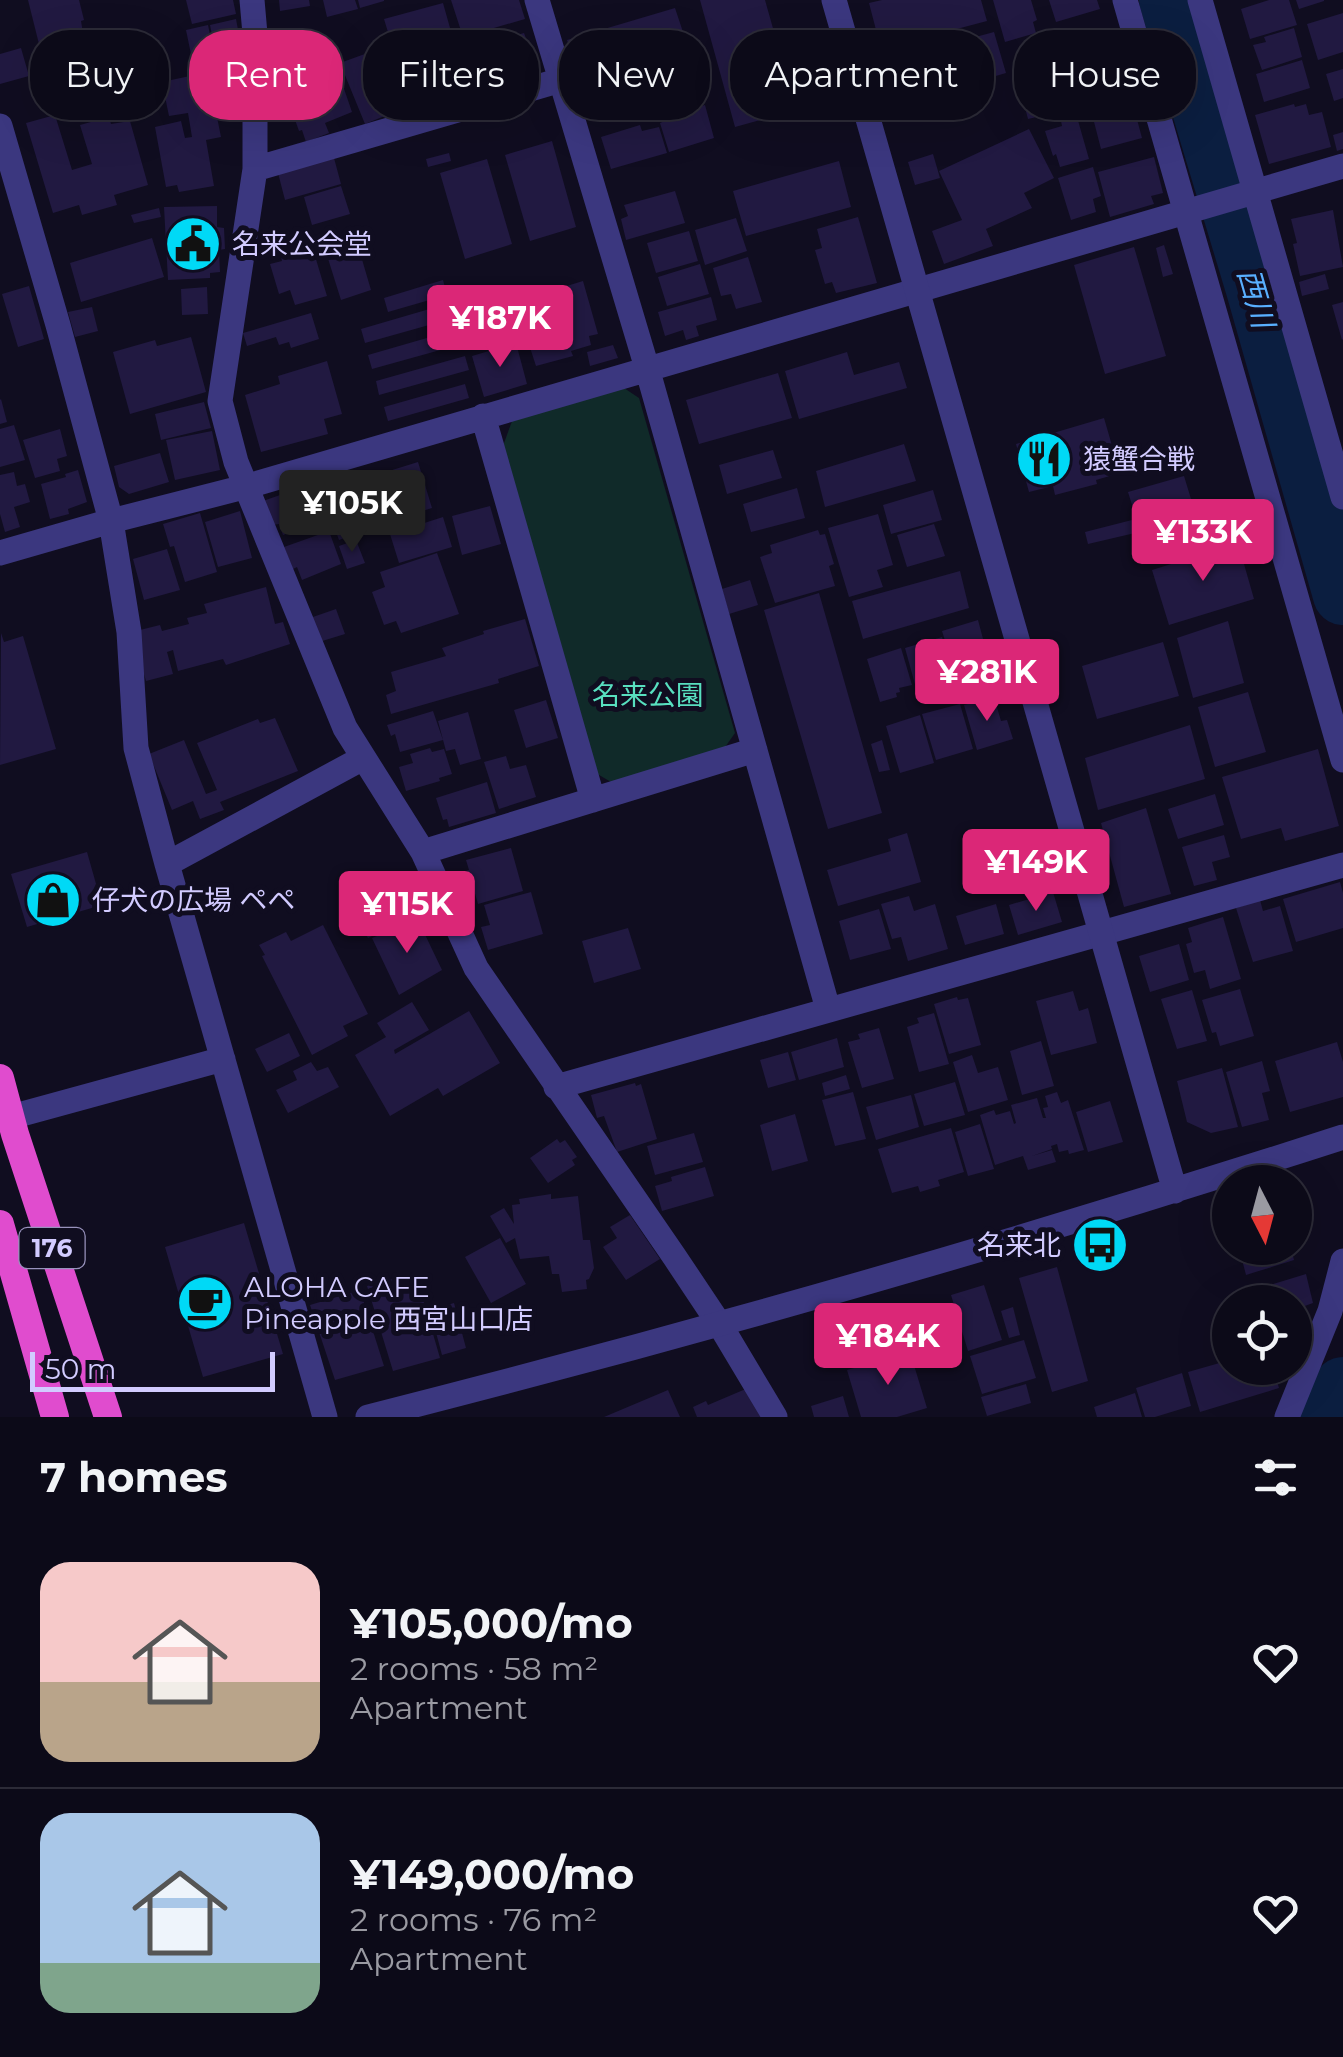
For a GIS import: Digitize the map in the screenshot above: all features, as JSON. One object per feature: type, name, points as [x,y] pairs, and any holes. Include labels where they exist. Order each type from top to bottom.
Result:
[{"type":"highway","name":"176","points":[[0,1078],[9,1130],[108,1417]]},
{"type":"highway","name":"176","points":[[0,1224],[55,1417]]},
{"type":"street","points":[[252,0],[255,168],[220,401],[236,462],[345,728],[423,852],[476,968],[720,1325],[776,1417]]},
{"type":"street","points":[[538,0],[559,73]]},
{"type":"street","points":[[834,0],[1174,1192]]},
{"type":"street","points":[[1126,0],[1343,760]]},
{"type":"street","points":[[1200,0],[1343,497]]},
{"type":"street","points":[[255,168],[559,81]]},
{"type":"street","points":[[573,120],[828,1009]]},
{"type":"street","points":[[0,126],[111,520],[129,632],[136,748],[326,1417]]},
{"type":"street","points":[[0,553],[248,486],[1343,166]]},
{"type":"street","points":[[483,416],[593,800]]},
{"type":"street","points":[[423,852],[755,750]]},
{"type":"street","points":[[167,864],[364,758]]},
{"type":"street","points":[[556,1088],[1343,865]]},
{"type":"street","points":[[9,1130],[223,1059]]},
{"type":"street","points":[[370,1417],[720,1325],[1174,1192],[1343,1138]]},
{"type":"street","points":[[1288,1417],[1330,1311],[1343,1261]]},
{"type":"green space","name":"名来公園","points":[[624,388],[639,398],[735,733],[723,750],[611,782],[594,772],[502,449],[512,421]]},
{"type":"building","points":[[28,0],[79,0],[82,30],[36,30]]},
{"type":"building","points":[[186,0],[233,0],[236,14],[192,24]]},
{"type":"building","points":[[279,0],[309,0],[310,6],[280,11]]},
{"type":"building","points":[[323,0],[355,0],[358,9],[327,17]]},
{"type":"building","points":[[358,0],[384,0],[384,1],[360,8]]},
{"type":"building","points":[[451,0],[519,0],[525,19],[487,30],[461,30]]},
{"type":"building","points":[[700,0],[765,0],[773,30],[730,30],[730,109],[710,30]]},
{"type":"building","points":[[981,0],[987,21],[953,30],[876,30],[869,3]]},
{"type":"building","points":[[993,0],[1031,0],[1037,20],[1033,22],[1035,30],[1014,30],[1014,39],[1005,42]]},
{"type":"building","points":[[1049,0],[1097,0],[1100,9],[1056,22]]},
{"type":"building","points":[[1269,0],[1289,0],[1297,25],[1250,39],[1241,9]]},
{"type":"building","points":[[1296,0],[1324,0],[1324,1],[1299,9]]},
{"type":"building","points":[[443,3],[451,30],[387,30],[384,19]]},
{"type":"building","points":[[675,8],[682,30],[601,30]]},
{"type":"building","points":[[1343,13],[1343,52],[1318,60],[1307,24]]},
{"type":"building","points":[[236,19],[238,30],[211,30],[210,25]]},
{"type":"building","points":[[208,25],[209,30],[189,30],[189,45],[186,30]]},
{"type":"building","points":[[1294,28],[1302,57],[1262,70],[1253,45],[1266,42],[1264,37]]},
{"type":"building","points":[[994,32],[1006,73],[994,76]]},
{"type":"building","points":[[21,48],[29,76],[0,84],[0,54]]},
{"type":"building","points":[[363,55],[363,119],[343,70],[343,62]]},
{"type":"building","points":[[1302,60],[1310,88],[1264,102],[1256,74]]},
{"type":"building","points":[[1343,69],[1343,98],[1334,101],[1326,74]]},
{"type":"building","points":[[189,76],[189,119],[188,113],[169,116],[169,80]]},
{"type":"building","points":[[343,86],[352,112],[343,116]]},
{"type":"building","points":[[1306,104],[1309,115],[1322,112],[1331,147],[1269,164],[1255,115]]},
{"type":"building","points":[[57,120],[72,170],[92,164],[80,125],[98,120],[110,120],[111,124],[130,121],[148,185],[114,195],[117,205],[82,215],[79,205],[53,213],[26,123]]},
{"type":"building","points":[[189,120],[218,120],[221,137],[206,140],[214,186],[179,192],[177,185],[166,187],[155,127],[181,121],[185,138],[192,137]]},
{"type":"building","points":[[295,120],[332,120],[325,123],[329,133],[306,142],[302,130],[299,131]]},
{"type":"building","points":[[709,120],[714,138],[669,152],[660,123]]},
{"type":"building","points":[[733,120],[760,120],[735,127]]},
{"type":"building","points":[[1078,120],[1089,159],[1060,167],[1045,131],[1062,126],[1061,121]]},
{"type":"building","points":[[1094,120],[1137,120],[1142,138],[1101,149]]},
{"type":"building","points":[[640,125],[642,131],[659,127],[667,153],[611,169],[601,137]]},
{"type":"building","points":[[1029,129],[1054,178],[1024,193],[1032,208],[986,229],[993,246],[944,264],[932,231],[962,220],[939,171]]},
{"type":"building","points":[[1343,132],[1343,149],[1337,151],[1333,135]]},
{"type":"building","points":[[552,141],[576,227],[530,241],[505,155]]},
{"type":"building","points":[[449,153],[451,161],[428,167],[426,159]]},
{"type":"building","points":[[933,154],[940,178],[915,185],[908,162]]},
{"type":"building","points":[[1154,157],[1163,193],[1151,196],[1154,204],[1110,217],[1098,172]]},
{"type":"building","points":[[334,158],[341,184],[285,200],[278,173]]},
{"type":"building","points":[[487,159],[512,244],[465,259],[440,173]]},
{"type":"building","points":[[839,161],[851,207],[746,236],[733,191]]},
{"type":"building","points":[[1093,167],[1101,196],[1093,199],[1096,212],[1071,220],[1058,178]]},
{"type":"building","points":[[341,186],[350,214],[312,225],[304,197]]},
{"type":"building","points":[[675,191],[685,223],[626,240],[621,219],[628,216],[624,205]]},
{"type":"building","points":[[217,206],[217,227],[224,228],[225,249],[219,250],[220,272],[210,273],[210,278],[168,280],[164,207]]},
{"type":"building","points":[[159,208],[161,217],[134,223],[131,215]]},
{"type":"building","points":[[1333,210],[1343,267],[1300,276],[1291,219]]},
{"type":"building","points":[[858,217],[877,283],[836,293],[832,282],[825,284],[815,250],[822,248],[817,229]]},
{"type":"building","points":[[736,218],[747,251],[705,265],[695,230]]},
{"type":"building","points":[[689,231],[698,261],[656,273],[647,243]]},
{"type":"building","points":[[309,236],[327,296],[295,305],[290,290],[279,294],[270,264],[282,261],[278,245]]},
{"type":"building","points":[[152,238],[164,277],[81,302],[70,263]]},
{"type":"building","points":[[356,239],[371,290],[341,300],[325,249]]},
{"type":"building","points":[[1164,245],[1173,274],[1163,277],[1156,248]]},
{"type":"building","points":[[1134,247],[1166,356],[1105,374],[1074,265]]},
{"type":"building","points":[[748,257],[762,302],[736,309],[731,294],[721,296],[713,268]]},
{"type":"building","points":[[700,264],[709,294],[667,306],[658,277]]},
{"type":"building","points":[[1325,274],[1329,289],[1302,296],[1299,282]]},
{"type":"building","points":[[443,280],[447,295],[388,312],[384,298]]},
{"type":"building","points":[[583,281],[598,334],[589,336],[591,345],[571,351],[573,356],[536,366],[520,317],[549,309],[544,293]]},
{"type":"building","points":[[29,286],[44,339],[18,347],[2,294]]},
{"type":"building","points":[[207,287],[208,314],[182,315],[181,289]]},
{"type":"building","points":[[711,297],[717,320],[696,326],[699,336],[686,340],[683,330],[665,336],[658,312]]},
{"type":"building","points":[[1343,302],[1343,339],[1342,340],[1332,305]]},
{"type":"building","points":[[450,303],[454,318],[365,343],[361,329]]},
{"type":"building","points":[[92,307],[98,331],[75,337],[68,312]]},
{"type":"building","points":[[311,313],[319,339],[291,348],[289,342],[279,345],[276,337],[247,346],[243,333]]},
{"type":"building","points":[[458,329],[462,344],[372,369],[368,355]]},
{"type":"building","points":[[191,337],[206,392],[130,414],[113,352],[155,340],[157,346]]},
{"type":"building","points":[[516,343],[527,384],[484,397],[472,356]]},
{"type":"building","points":[[613,345],[618,358],[590,366],[587,352]]},
{"type":"building","points":[[847,352],[854,375],[899,362],[907,388],[799,419],[785,371]]},
{"type":"building","points":[[465,356],[469,370],[379,395],[376,381]]},
{"type":"building","points":[[327,361],[342,414],[324,419],[328,434],[261,452],[245,395],[280,384],[278,376]]},
{"type":"building","points":[[778,373],[792,418],[699,444],[686,400]]},
{"type":"building","points":[[465,384],[469,398],[388,421],[384,407]]},
{"type":"building","points":[[0,400],[7,422],[0,424]]},
{"type":"building","points":[[204,402],[211,428],[161,440],[155,414]]},
{"type":"building","points":[[1104,418],[1120,473],[1096,480],[1097,484],[1055,495],[1053,486],[1029,492],[1016,444]]},
{"type":"building","points":[[14,425],[25,460],[0,467],[0,429]]},
{"type":"building","points":[[60,429],[67,456],[57,459],[60,471],[35,478],[23,440]]},
{"type":"building","points":[[212,431],[220,470],[175,480],[166,440]]},
{"type":"building","points":[[904,444],[916,481],[825,507],[816,471]]},
{"type":"building","points":[[773,450],[782,478],[727,494],[719,465]]},
{"type":"building","points":[[160,453],[169,482],[129,494],[119,487],[114,466]]},
{"type":"building","points":[[418,462],[432,508],[387,522],[373,476]]},
{"type":"building","points":[[78,470],[87,502],[68,509],[69,514],[50,519],[41,484]]},
{"type":"building","points":[[14,472],[17,486],[25,484],[30,502],[14,507],[20,527],[5,532],[0,514],[0,475]]},
{"type":"building","points":[[331,474],[353,535],[339,540],[331,518],[314,523],[306,504],[316,500],[310,483]]},
{"type":"building","points":[[1184,476],[1197,533],[1152,548],[1144,523],[1138,524],[1128,492]]},
{"type":"building","points":[[368,479],[384,523],[356,533],[340,488]]},
{"type":"building","points":[[797,488],[805,518],[751,532],[743,504]]},
{"type":"building","points":[[297,489],[310,525],[283,535],[279,524],[273,525],[263,501]]},
{"type":"building","points":[[933,490],[942,520],[891,534],[883,505]]},
{"type":"building","points":[[490,506],[501,544],[462,555],[452,516]]},
{"type":"building","points":[[240,511],[252,558],[218,567],[205,522]]},
{"type":"building","points":[[200,513],[217,572],[185,582],[163,524]]},
{"type":"building","points":[[878,514],[893,565],[877,570],[883,587],[849,597],[828,528]]},
{"type":"building","points":[[443,517],[452,547],[399,563],[390,534]]},
{"type":"building","points":[[1132,520],[1135,533],[1088,544],[1085,532]]},
{"type":"building","points":[[934,524],[945,556],[907,567],[897,535]]},
{"type":"building","points":[[818,530],[820,535],[825,534],[834,564],[829,566],[835,586],[775,603],[760,557],[772,553],[770,545]]},
{"type":"building","points":[[329,531],[341,564],[302,580],[284,547]]},
{"type":"building","points":[[1191,539],[1193,548],[1169,555],[1166,546]]},
{"type":"building","points":[[356,540],[365,563],[347,569],[339,546]]},
{"type":"building","points":[[1238,543],[1254,599],[1169,625],[1152,570]]},
{"type":"building","points":[[167,549],[180,590],[144,600],[133,559]]},
{"type":"building","points":[[437,553],[459,614],[401,633],[396,621],[384,625],[372,592],[385,587],[380,572]]},
{"type":"building","points":[[960,571],[969,608],[863,639],[852,601]]},
{"type":"building","points":[[750,580],[758,605],[729,614],[722,589]]},
{"type":"building","points":[[266,587],[275,624],[283,622],[290,644],[226,665],[223,659],[178,671],[173,650],[167,652],[173,674],[146,681],[132,632],[160,625],[162,631],[189,624],[187,618],[207,613],[204,604]]},
{"type":"building","points":[[819,593],[882,813],[828,829],[764,610]]},
{"type":"building","points":[[336,609],[345,634],[319,642],[310,618]]},
{"type":"building","points":[[525,619],[539,666],[498,679],[499,683],[391,714],[386,695],[396,691],[391,672],[446,656],[442,648]]},
{"type":"building","points":[[978,620],[991,669],[957,679],[942,631]]},
{"type":"building","points":[[1228,621],[1244,683],[1193,698],[1177,638]]},
{"type":"building","points":[[1,633],[4,642],[23,636],[56,749],[0,765]]},
{"type":"building","points":[[942,637],[954,677],[916,688],[905,648]]},
{"type":"building","points":[[1163,642],[1179,696],[1097,719],[1082,666]]},
{"type":"building","points":[[901,648],[912,685],[899,688],[897,697],[880,702],[867,659]]},
{"type":"building","points":[[1248,692],[1266,752],[1215,767],[1198,707]]},
{"type":"building","points":[[994,697],[1001,721],[1007,720],[1013,739],[977,750],[964,705]]},
{"type":"building","points":[[546,700],[558,738],[526,748],[514,710]]},
{"type":"building","points":[[960,704],[973,749],[936,760],[922,714]]},
{"type":"building","points":[[433,711],[443,740],[400,752],[395,734],[391,736],[387,725]]},
{"type":"building","points":[[468,712],[481,759],[460,765],[455,749],[446,751],[438,721]]},
{"type":"building","points":[[920,715],[934,763],[900,773],[886,726]]},
{"type":"building","points":[[275,718],[298,771],[220,802],[224,810],[200,819],[193,801],[172,810],[149,754],[184,740],[206,794],[217,790],[197,743],[258,719],[260,723]]},
{"type":"building","points":[[1190,725],[1205,779],[1098,810],[1085,758]]},
{"type":"building","points":[[882,740],[890,770],[879,772],[871,744]]},
{"type":"building","points":[[430,748],[432,752],[444,749],[452,774],[406,791],[399,767],[413,763],[410,754]]},
{"type":"building","points":[[1318,749],[1339,826],[1285,841],[1281,828],[1241,839],[1222,777]]},
{"type":"building","points":[[506,756],[510,769],[526,765],[536,797],[499,809],[484,762]]},
{"type":"building","points":[[487,782],[496,813],[449,827],[436,798]]},
{"type":"building","points":[[1215,794],[1224,825],[1178,839],[1168,809]]},
{"type":"building","points":[[1146,808],[1171,894],[1124,907],[1101,823]]},
{"type":"building","points":[[907,833],[921,882],[838,906],[827,870],[891,851],[888,839]]},
{"type":"building","points":[[1224,835],[1230,857],[1212,862],[1217,880],[1194,886],[1182,847]]},
{"type":"building","points":[[511,848],[523,891],[478,904],[474,890],[468,892],[463,872],[469,870],[466,860]]},
{"type":"building","points":[[87,852],[102,905],[27,927],[11,874]]},
{"type":"building","points":[[1340,882],[1343,928],[1296,942],[1283,899]]},
{"type":"building","points":[[531,892],[543,934],[488,950],[481,927],[490,925],[484,905]]},
{"type":"building","points":[[1053,892],[1062,922],[1018,935],[1009,905]]},
{"type":"building","points":[[909,896],[914,911],[935,904],[948,949],[908,961],[901,937],[892,939],[881,904]]},
{"type":"building","points":[[1260,900],[1263,911],[1280,906],[1293,951],[1253,962],[1236,908]]},
{"type":"building","points":[[996,904],[1004,934],[965,945],[956,916]]},
{"type":"building","points":[[879,909],[891,949],[850,960],[839,921]]},
{"type":"building","points":[[372,915],[380,932],[368,938],[359,921]]},
{"type":"building","points":[[1223,917],[1241,979],[1210,989],[1205,970],[1194,973],[1186,944],[1192,942],[1188,928]]},
{"type":"building","points":[[418,920],[442,970],[399,995],[372,938]]},
{"type":"building","points":[[323,925],[368,1014],[343,1026],[348,1036],[312,1055],[259,945],[286,932],[291,941]]},
{"type":"building","points":[[628,928],[641,969],[594,983],[582,941]]},
{"type":"building","points":[[1179,944],[1189,980],[1150,992],[1139,956]]},
{"type":"building","points":[[1240,989],[1254,1036],[1220,1046],[1202,1000]]},
{"type":"building","points":[[1192,990],[1207,1041],[1177,1049],[1161,999]]},
{"type":"building","points":[[1073,991],[1079,1011],[1088,1008],[1097,1043],[1051,1055],[1036,1001]]},
{"type":"building","points":[[968,998],[981,1045],[949,1054],[934,1004]]},
{"type":"building","points":[[412,1002],[429,1030],[394,1050],[395,1054],[469,1011],[500,1063],[443,1096],[438,1088],[390,1116],[355,1055],[386,1037],[377,1023]]},
{"type":"building","points":[[934,1013],[949,1064],[919,1072],[907,1027],[919,1023],[917,1018]]},
{"type":"building","points":[[879,1028],[894,1079],[862,1088],[848,1042],[860,1039],[858,1034]]},
{"type":"building","points":[[289,1033],[300,1056],[267,1072],[255,1049]]},
{"type":"building","points":[[837,1038],[844,1067],[799,1080],[791,1052]]},
{"type":"building","points":[[1041,1041],[1054,1086],[1022,1095],[1010,1051]]},
{"type":"building","points":[[1337,1042],[1343,1062],[1343,1097],[1290,1112],[1275,1061]]},
{"type":"building","points":[[788,1052],[796,1080],[768,1088],[760,1060]]},
{"type":"building","points":[[972,1055],[978,1073],[998,1067],[1008,1100],[968,1112],[953,1062]]},
{"type":"building","points":[[1262,1061],[1270,1091],[1262,1093],[1269,1120],[1242,1127],[1226,1072]]},
{"type":"building","points":[[311,1062],[317,1071],[328,1067],[339,1087],[288,1113],[276,1090],[297,1080],[293,1071]]},
{"type":"building","points":[[1222,1068],[1238,1127],[1211,1133],[1187,1122],[1177,1081]]},
{"type":"building","points":[[846,1075],[850,1089],[825,1096],[822,1083]]},
{"type":"building","points":[[955,1082],[965,1115],[924,1126],[914,1094]]},
{"type":"building","points":[[641,1084],[657,1139],[617,1152],[604,1116],[597,1118],[591,1095]]},
{"type":"building","points":[[853,1092],[866,1139],[835,1146],[822,1100]]},
{"type":"building","points":[[1057,1092],[1061,1103],[1068,1100],[1084,1150],[1069,1154],[1068,1150],[1059,1152],[1057,1144],[1051,1146],[1052,1149],[1032,1156],[1052,1150],[1056,1162],[1028,1170],[1023,1156],[995,1165],[980,1115],[994,1110],[996,1115],[1010,1111],[1014,1124],[1011,1105],[1037,1098],[1046,1118],[1045,1096]]},
{"type":"building","points":[[911,1095],[919,1127],[876,1140],[866,1107]]},
{"type":"building","points":[[1110,1101],[1123,1142],[1088,1152],[1076,1112]]},
{"type":"building","points":[[795,1114],[808,1161],[772,1171],[760,1125]]},
{"type":"building","points":[[980,1124],[994,1169],[968,1176],[955,1132]]},
{"type":"building","points":[[951,1128],[964,1172],[938,1180],[940,1186],[920,1192],[918,1186],[892,1193],[878,1149]]},
{"type":"building","points":[[694,1133],[703,1162],[655,1175],[647,1146]]},
{"type":"building","points":[[557,1139],[560,1143],[565,1140],[577,1157],[572,1160],[575,1165],[548,1183],[530,1158]]},
{"type":"building","points":[[705,1167],[714,1196],[662,1211],[655,1186]]},
{"type":"building","points":[[551,1194],[551,1199],[578,1196],[583,1240],[590,1240],[594,1268],[586,1280],[587,1289],[562,1292],[559,1274],[552,1274],[549,1256],[520,1259],[515,1238],[506,1243],[490,1216],[504,1208],[514,1224],[512,1205],[520,1204],[519,1199]]},
{"type":"building","points":[[630,1215],[660,1259],[626,1280],[603,1247],[617,1238],[610,1227]]},
{"type":"building","points":[[244,1223],[283,1354],[203,1377],[165,1247]]},
{"type":"building","points":[[500,1238],[526,1284],[491,1303],[465,1257]]},
{"type":"building","points":[[1243,1265],[1278,1265],[1246,1275]]},
{"type":"building","points":[[1057,1267],[1088,1381],[1052,1392],[1019,1278]]},
{"type":"building","points":[[415,1272],[440,1358],[393,1371],[367,1286]]},
{"type":"building","points":[[1306,1274],[1309,1285],[1270,1285]]},
{"type":"building","points":[[984,1285],[1002,1340],[968,1351],[951,1295]]},
{"type":"building","points":[[360,1290],[384,1366],[335,1380],[310,1305]]},
{"type":"building","points":[[454,1303],[466,1348],[442,1355],[430,1310]]},
{"type":"building","points":[[1013,1307],[1020,1335],[1009,1338],[1001,1311]]},
{"type":"building","points":[[1024,1340],[1036,1378],[982,1394],[970,1356]]},
{"type":"building","points":[[910,1352],[927,1408],[897,1417],[861,1417],[847,1370]]},
{"type":"building","points":[[1212,1365],[1212,1385],[1279,1388],[1200,1412],[1188,1372]]},
{"type":"building","points":[[1182,1373],[1191,1406],[1145,1417],[1136,1388]]},
{"type":"building","points":[[1026,1384],[1031,1403],[987,1416],[981,1397]]},
{"type":"building","points":[[748,1388],[761,1417],[697,1417],[693,1407],[706,1401],[708,1405]]},
{"type":"building","points":[[668,1390],[680,1417],[604,1417]]},
{"type":"building","points":[[1135,1393],[1142,1417],[1097,1417],[1094,1407]]},
{"type":"building","points":[[843,1396],[849,1417],[814,1417],[811,1406]]},
{"type":"waterway","name":"西川","points":[[1169,0],[1343,595]]},
{"type":"waterway","name":"西川","points":[[1328,1417],[1343,1387]]},
{"type":"place","name":"名来公会堂","points":[[193,244]]},
{"type":"place","name":"猿蟹合戦","points":[[1044,459]]},
{"type":"place","name":"仔犬の広場 ペペ","points":[[53,900]]},
{"type":"place","name":"名来北","points":[[1100,1245]]},
{"type":"place","name":"ALOHA CAFE Pineapple 西宮山口店","points":[[205,1303]]}]
